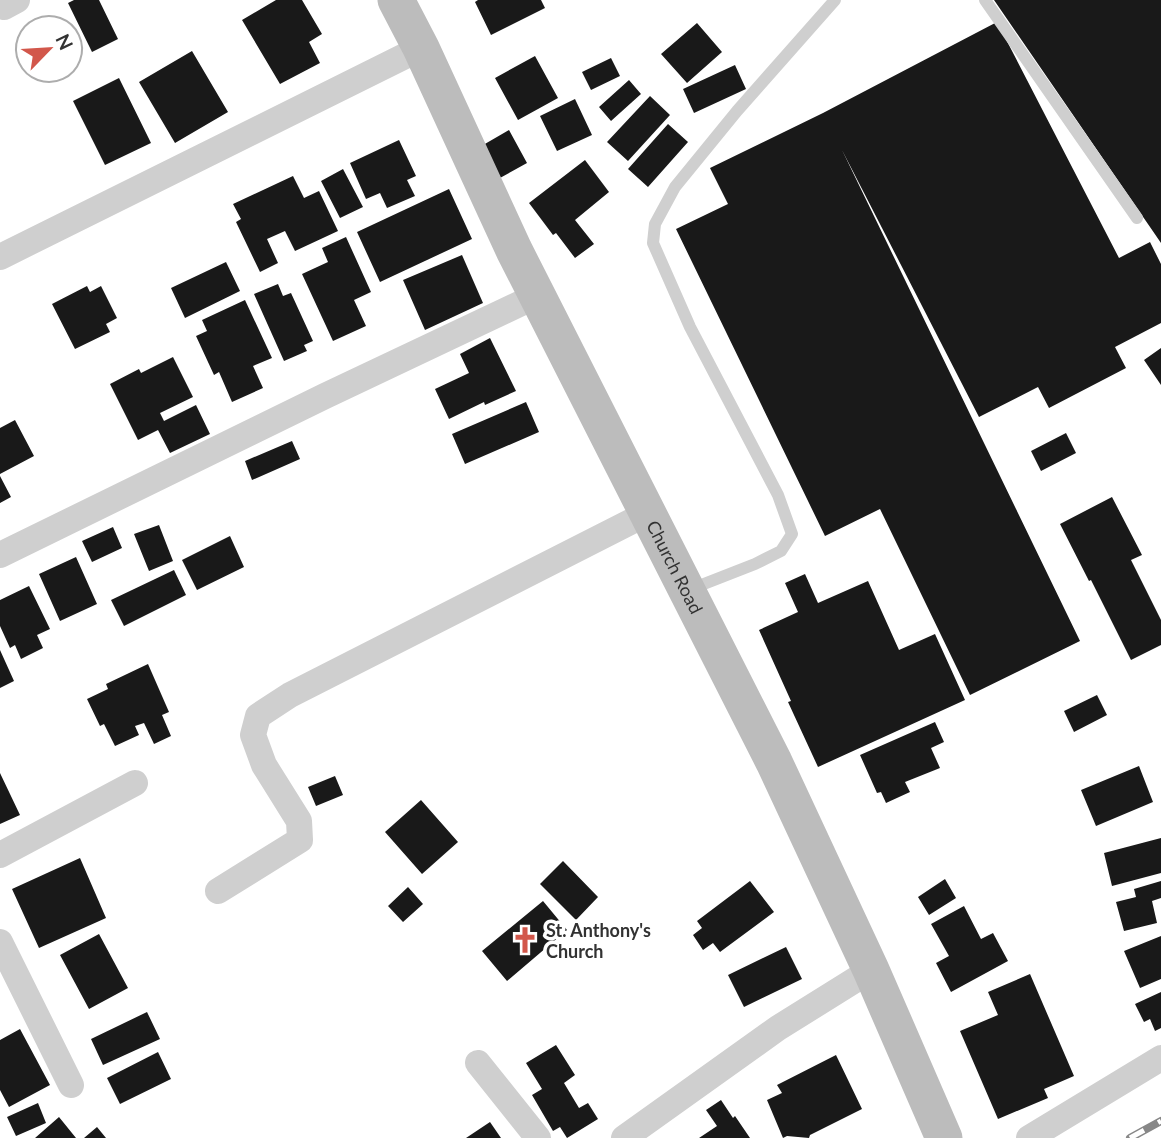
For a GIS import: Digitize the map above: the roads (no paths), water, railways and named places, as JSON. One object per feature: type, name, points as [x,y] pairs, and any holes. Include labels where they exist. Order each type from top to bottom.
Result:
[{"type":"street","name":"Church Road","points":[[396,0],[536,296],[774,762],[871,970],[944,1138]]},
{"type":"street","points":[[0,257],[421,48]]},
{"type":"street","points":[[0,555],[536,296]]},
{"type":"street","points":[[218,891],[300,840],[299,821],[264,765],[253,735],[258,716],[290,695],[648,513]]},
{"type":"street","points":[[0,855],[135,783]]},
{"type":"street","points":[[0,942],[71,1085]]},
{"type":"street","points":[[624,1138],[778,1028],[871,970]]},
{"type":"street","points":[[1029,1138],[1161,1058]]},
{"type":"street","points":[[478,1063],[538,1138]]},
{"type":"lane","points":[[687,590],[781,551],[792,534],[778,495],[690,327],[653,243],[655,225],[675,187],[737,111],[835,0]]},
{"type":"lane","points":[[985,0],[1137,218]]},
{"type":"railway","points":[[1130,1138],[1161,1121]]},
{"type":"place","name":"St. Anthony's Church","points":[[525,940]]}]
